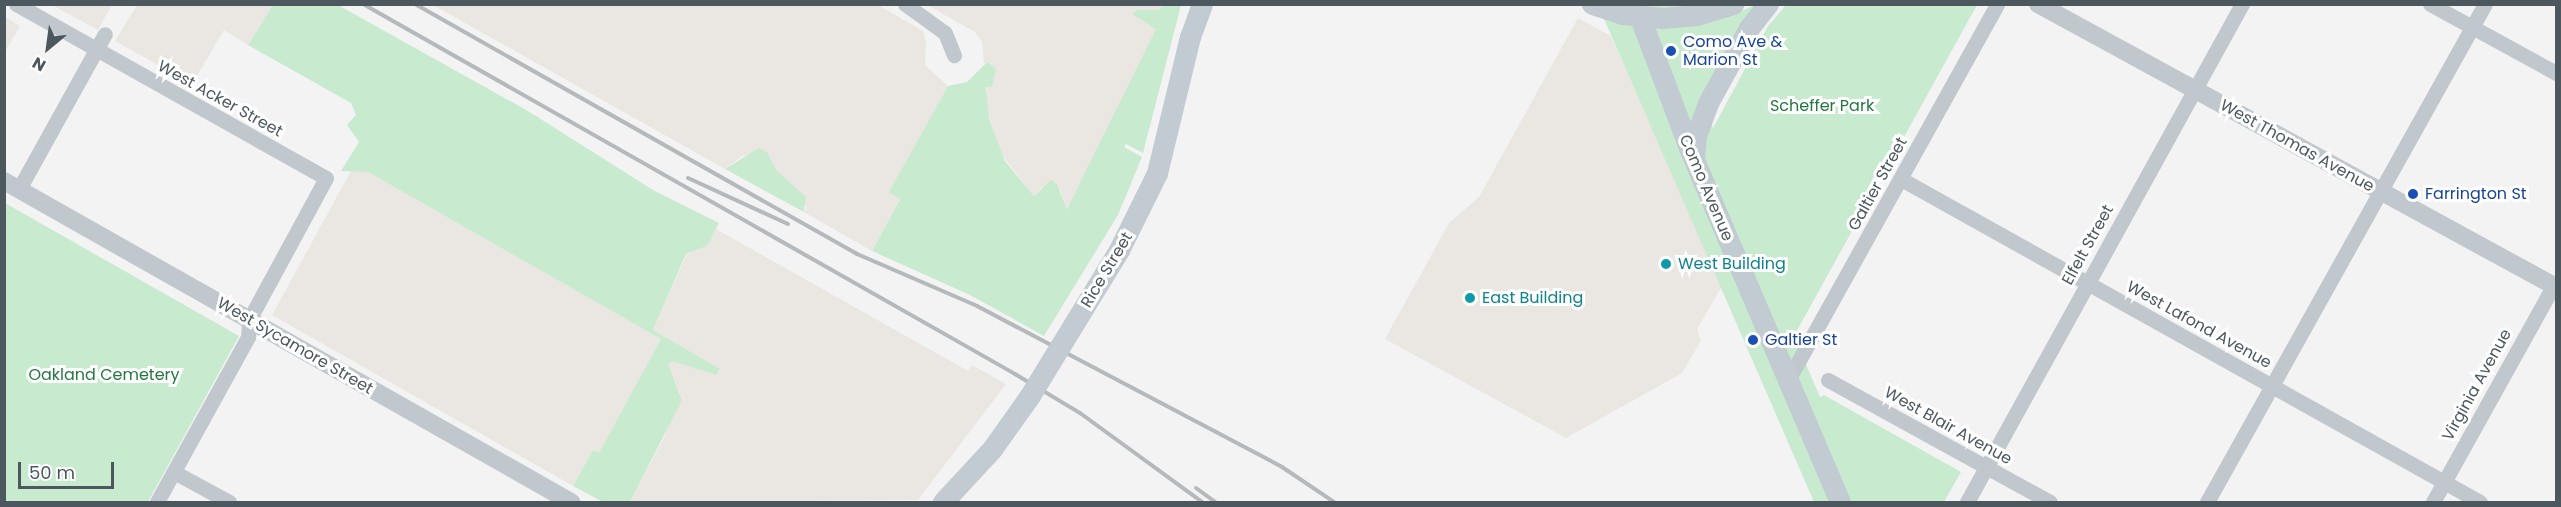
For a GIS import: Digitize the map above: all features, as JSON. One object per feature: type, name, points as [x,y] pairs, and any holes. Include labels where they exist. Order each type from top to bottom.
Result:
[{"type":"main road","name":"Rice Street","points":[[944,502],[992,449],[1029,398],[1119,250],[1157,173],[1190,37],[1202,4]]},
{"type":"main road","points":[[1592,4],[1687,16],[1733,4]]},
{"type":"main road","points":[[1694,161],[1696,136],[1708,103],[1749,28],[1768,4]]},
{"type":"main road","name":"Como Avenue","points":[[1638,10],[1694,161],[1840,502]]},
{"type":"street","name":"West Acker Street","points":[[16,4],[326,178],[249,320]]},
{"type":"street","points":[[905,4],[945,33],[954,55]]},
{"type":"street","name":"Galtier Street","points":[[1788,380],[1997,4]]},
{"type":"street","name":"West Thomas Avenue","points":[[2038,4],[2555,286]]},
{"type":"street","name":"Elfelt Street","points":[[1967,502],[2242,4]]},
{"type":"street","points":[[2430,4],[2556,73]]},
{"type":"street","points":[[2207,502],[2486,4]]},
{"type":"street","points":[[12,185],[97,51],[105,34]]},
{"type":"street","name":"West Lafond Avenue","points":[[1901,179],[2480,502]]},
{"type":"street","name":"West Sycamore Street","points":[[12,185],[560,500]]},
{"type":"street","name":"Virginia Avenue","points":[[2433,502],[2555,286]]},
{"type":"street","points":[[157,502],[248,337],[249,320]]},
{"type":"street","name":"West Blair Avenue","points":[[1828,380],[2050,502]]},
{"type":"street","points":[[174,471],[229,502]]},
{"type":"shaded area","points":[[112,4],[98,30],[52,5]]},
{"type":"shaded area","points":[[137,5],[273,5],[248,45],[224,30],[192,84],[115,41]]},
{"type":"shaded area","points":[[433,5],[878,5],[923,31],[926,42],[925,65],[948,86],[890,191],[900,198],[872,251],[804,212],[807,207],[776,170],[743,155],[725,169]]},
{"type":"shaded area","points":[[927,5],[1162,5],[1160,10],[1136,10],[1132,13],[1157,28],[1067,209],[1060,189],[1042,187],[1034,196],[999,151],[987,109],[987,62],[984,63],[982,42],[975,32]]},
{"type":"shaded area","points":[[5,17],[20,26],[5,52]]},
{"type":"shaded area","points":[[1578,18],[1611,36],[1722,286],[1697,329],[1701,341],[1682,373],[1566,438],[1385,339],[1449,223],[1479,197]]},
{"type":"shaded area","points":[[351,171],[368,172],[661,339],[599,454],[593,451],[573,486],[272,315]]},
{"type":"shaded area","points":[[716,229],[968,371],[972,365],[1006,384],[918,500],[630,502],[664,438],[680,393],[668,365],[671,360],[716,375],[720,370],[653,330],[687,254],[707,246]]},
{"type":"green space","points":[[1162,4],[1181,5],[1143,153],[1126,144],[1124,147],[1142,157],[1118,215],[1044,336],[970,295],[872,251],[900,199],[889,192],[948,86],[967,82],[987,62],[996,69],[992,87],[986,87],[989,119],[1005,161],[1034,196],[1051,180],[1057,184],[1067,209],[1156,29],[1132,14],[1136,10],[1160,10]]},
{"type":"green space","points":[[273,5],[338,5],[528,111],[653,190],[719,223],[707,246],[686,254],[653,330],[720,369],[716,375],[672,361],[668,364],[682,400],[630,502],[603,502],[573,486],[593,450],[599,453],[661,339],[368,172],[341,171],[359,142],[347,125],[356,115],[351,103],[248,45]]},
{"type":"green space","name":"Scheffer Park","points":[[1598,5],[1710,5],[1739,12],[1755,5],[1702,102],[1713,128],[1768,26],[1786,5],[1977,5],[1794,336],[1820,397],[1824,395],[1961,472],[1944,502],[1814,502]]},
{"type":"green space","points":[[759,148],[767,152],[776,170],[806,197],[804,212],[725,169]]},
{"type":"green space","name":"Oakland Cemetery","points":[[5,203],[239,336],[148,502],[5,502]]},
{"type":"railway","points":[[363,4],[1015,374],[1080,413],[1202,502]]},
{"type":"railway","points":[[415,4],[857,254],[977,306],[1282,467],[1334,502]]},
{"type":"railway","points":[[688,178],[788,224]]},
{"type":"railway","points":[[1196,488],[1215,502]]},
{"type":"place","name":"Como Ave & Marion St","points":[[1671,51]]},
{"type":"place","name":"Farrington St","points":[[2413,194]]},
{"type":"place","name":"West Building","points":[[1666,264]]},
{"type":"place","name":"East Building","points":[[1470,298]]},
{"type":"place","name":"Galtier St","points":[[1753,340]]}]
